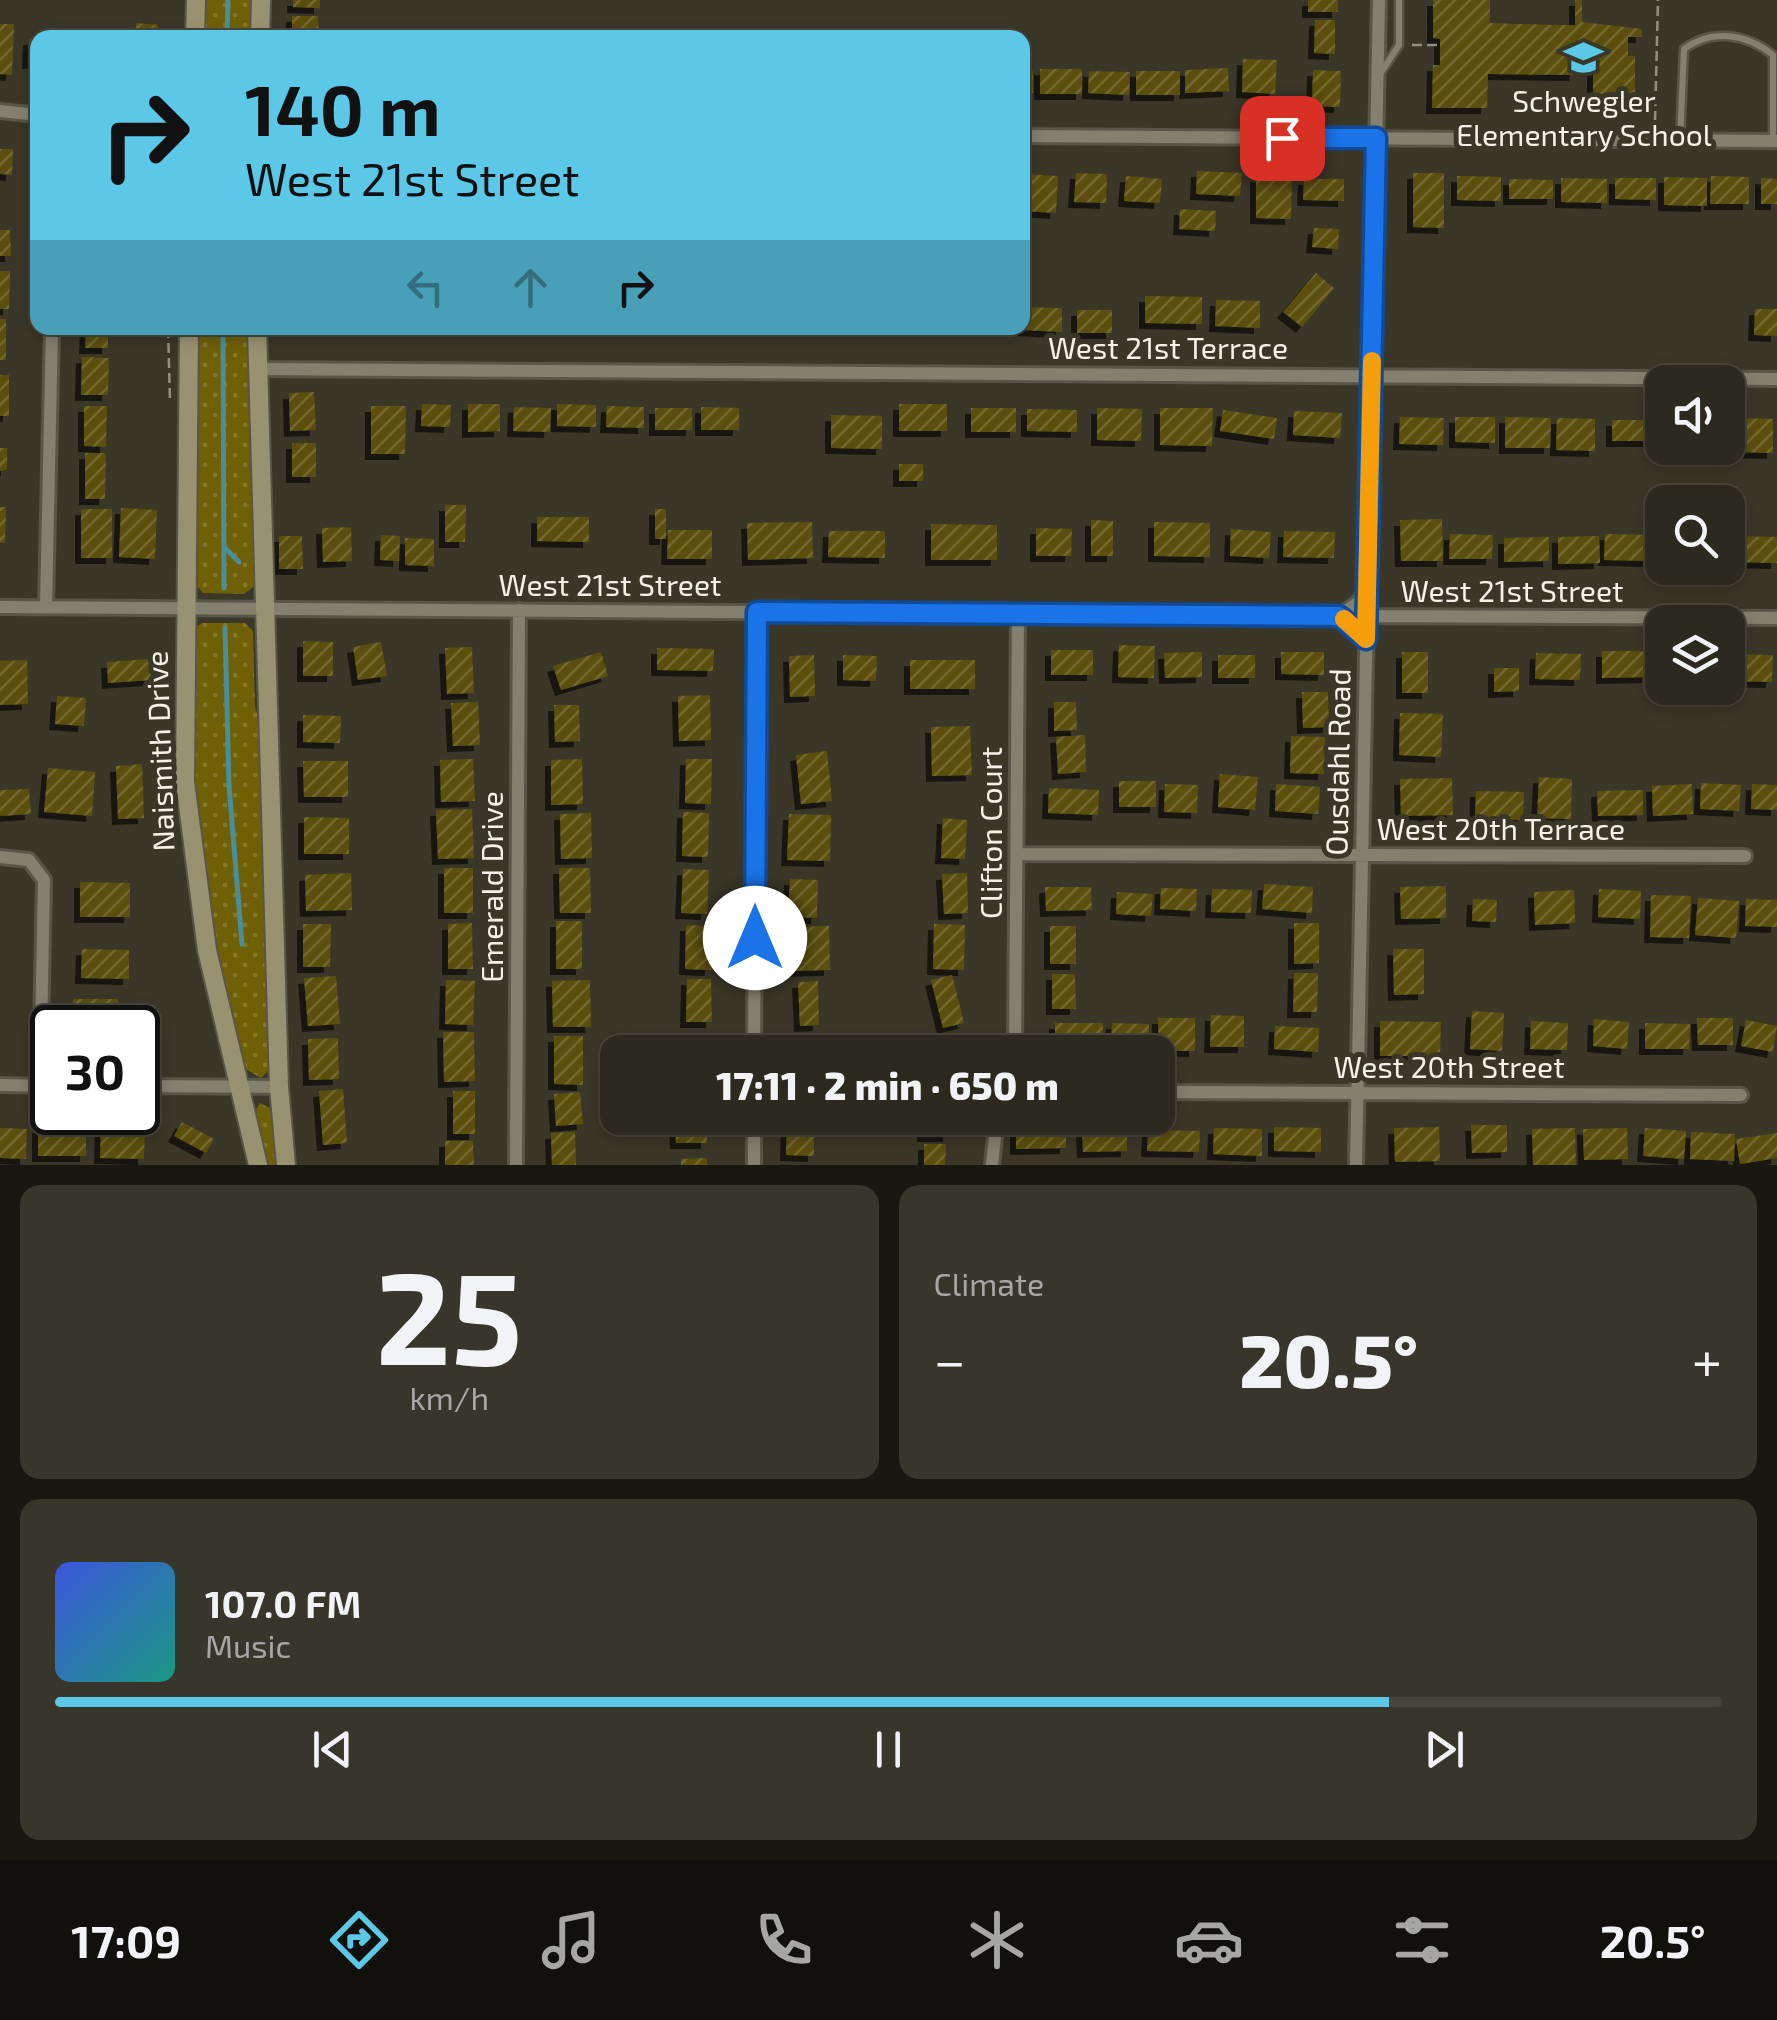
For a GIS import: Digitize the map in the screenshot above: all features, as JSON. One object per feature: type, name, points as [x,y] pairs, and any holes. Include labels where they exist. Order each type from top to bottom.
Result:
[{"type":"street","points":[[195,30],[196,0]]},
{"type":"street","points":[[260,30],[261,0]]},
{"type":"street","name":"Ousdahl Road","points":[[1356,1165],[1379,0]]},
{"type":"street","points":[[0,111],[30,114]]},
{"type":"street","points":[[1030,136],[1775,141]]},
{"type":"street","points":[[46,607],[52,335]]},
{"type":"street","name":"Naismith Drive","points":[[189,335],[182,722],[190,841],[207,950],[258,1165]]},
{"type":"street","points":[[257,335],[279,1087],[286,1165]]},
{"type":"street","name":"West 21st Terrace","points":[[258,369],[1777,378]]},
{"type":"street","name":"West 21st Street","points":[[0,607],[1339,616],[1359,602],[1367,588]]},
{"type":"street","name":"Emerald Drive","points":[[516,1165],[519,610]]},
{"type":"street","points":[[754,1035],[757,612]]},
{"type":"street","name":"Clifton Court","points":[[1016,1035],[1018,614]]},
{"type":"street","name":"West 21st Street","points":[[1339,616],[1366,639]]},
{"type":"street","name":"West 21st Street","points":[[1367,616],[1777,618]]},
{"type":"street","name":"West 20th Terrace","points":[[1017,854],[1746,856]]},
{"type":"street","points":[[0,857],[18,857],[38,868],[44,880],[45,1005]]},
{"type":"street","points":[[0,1085],[30,1086]]},
{"type":"street","points":[[160,1086],[279,1087]]},
{"type":"street","name":"West 20th Street","points":[[1175,1092],[1741,1095]]},
{"type":"street","points":[[754,1135],[754,1165]]},
{"type":"street","points":[[992,1165],[995,1135]]},
{"type":"lane","points":[[1377,80],[1399,45],[1399,0]]},
{"type":"lane","points":[[1680,140],[1684,49],[1700,37],[1751,38],[1773,56],[1775,141]]},
{"type":"path","points":[[1655,121],[1658,0]]},
{"type":"path","points":[[1409,45],[1441,45]]},
{"type":"shaded area","points":[[203,0],[253,0],[252,30],[202,30]]},
{"type":"shaded area","points":[[197,335],[249,335],[256,585],[244,594],[203,593],[198,587]]},
{"type":"shaded area","points":[[202,623],[245,623],[253,631],[255,707],[260,723],[271,1068],[261,1078],[244,1068],[216,951],[193,775],[193,629]]},
{"type":"shaded area","points":[[260,1103],[272,1109],[279,1165],[267,1165],[255,1111]]},
{"type":"building","points":[[293,0],[320,0],[320,8],[293,7]]},
{"type":"building","points":[[1308,0],[1338,0],[1338,12],[1308,12]]},
{"type":"building","points":[[1433,0],[1490,0],[1490,23],[1575,25],[1575,0],[1582,0],[1582,22],[1642,29],[1642,37],[1628,37],[1628,56],[1635,56],[1635,106],[1593,105],[1593,69],[1576,69],[1575,75],[1488,74],[1487,108],[1432,108],[1433,65],[1440,65],[1440,39],[1433,38]]},
{"type":"building","points":[[292,16],[318,16],[319,30],[292,30]]},
{"type":"building","points":[[1315,20],[1335,20],[1335,54],[1314,53]]},
{"type":"building","points":[[136,23],[158,25],[158,30],[136,30]]},
{"type":"building","points":[[0,24],[14,24],[12,75],[0,74]]},
{"type":"building","points":[[1243,59],[1277,60],[1275,94],[1242,92]]},
{"type":"building","points":[[1228,68],[1229,91],[1185,93],[1185,70]]},
{"type":"building","points":[[1040,69],[1082,69],[1082,94],[1040,94]]},
{"type":"building","points":[[1313,70],[1341,71],[1340,107],[1312,106]]},
{"type":"building","points":[[1030,71],[1033,71],[1030,93]]},
{"type":"building","points":[[1089,71],[1130,72],[1129,95],[1088,93]]},
{"type":"building","points":[[1136,71],[1180,71],[1180,95],[1136,95]]},
{"type":"building","points":[[0,149],[13,149],[12,175],[0,174]]},
{"type":"building","points":[[1197,171],[1242,173],[1240,196],[1196,194]]},
{"type":"building","points":[[1076,173],[1107,174],[1106,203],[1074,202]]},
{"type":"building","points":[[1413,173],[1444,173],[1444,228],[1413,227]]},
{"type":"building","points":[[1030,174],[1058,176],[1056,213],[1030,211]]},
{"type":"building","points":[[1126,176],[1162,179],[1160,203],[1124,201]]},
{"type":"building","points":[[1256,176],[1292,177],[1291,219],[1256,218]]},
{"type":"building","points":[[1457,176],[1501,177],[1501,201],[1457,200]]},
{"type":"building","points":[[1711,176],[1749,177],[1749,204],[1710,204]]},
{"type":"building","points":[[1664,177],[1707,178],[1707,206],[1664,205]]},
{"type":"building","points":[[1561,178],[1607,179],[1607,203],[1561,202]]},
{"type":"building","points":[[1615,178],[1656,178],[1656,200],[1615,199]]},
{"type":"building","points":[[1761,178],[1777,179],[1777,204],[1761,204]]},
{"type":"building","points":[[1304,179],[1344,179],[1344,201],[1303,200]]},
{"type":"building","points":[[1509,179],[1553,180],[1553,199],[1509,199]]},
{"type":"building","points":[[1180,209],[1216,211],[1215,231],[1179,229]]},
{"type":"building","points":[[1314,228],[1339,229],[1338,249],[1312,247]]},
{"type":"building","points":[[0,230],[10,230],[11,256],[0,256]]},
{"type":"building","points":[[0,271],[10,271],[9,309],[0,309]]},
{"type":"building","points":[[1316,273],[1334,288],[1302,327],[1283,312]]},
{"type":"building","points":[[1145,296],[1202,297],[1202,324],[1145,323]]},
{"type":"building","points":[[1216,300],[1260,301],[1260,328],[1215,326]]},
{"type":"building","points":[[1030,307],[1062,308],[1062,332],[1030,330]]},
{"type":"building","points":[[1755,309],[1777,309],[1777,336],[1754,335]]},
{"type":"building","points":[[1077,310],[1112,310],[1112,333],[1077,333]]},
{"type":"building","points":[[0,319],[6,319],[6,360],[0,360]]},
{"type":"building","points":[[86,335],[108,335],[108,348],[85,348]]},
{"type":"building","points":[[82,357],[109,358],[108,395],[81,395]]},
{"type":"building","points":[[0,375],[9,375],[9,416],[0,416]]},
{"type":"building","points":[[314,392],[316,430],[290,431],[289,393]]},
{"type":"building","points":[[422,404],[451,405],[450,427],[421,426]]},
{"type":"building","points":[[468,404],[500,404],[500,431],[468,432]]},
{"type":"building","points":[[557,404],[596,405],[596,427],[557,426]]},
{"type":"building","points":[[899,404],[947,404],[947,431],[899,431]]},
{"type":"building","points":[[84,406],[107,406],[106,447],[84,446]]},
{"type":"building","points":[[371,406],[406,406],[405,454],[371,454]]},
{"type":"building","points":[[607,406],[644,407],[644,428],[606,427]]},
{"type":"building","points":[[514,407],[551,408],[550,432],[513,431]]},
{"type":"building","points":[[701,407],[739,408],[739,430],[701,430]]},
{"type":"building","points":[[655,408],[692,408],[692,430],[655,430]]},
{"type":"building","points":[[971,408],[1016,408],[1016,432],[971,432]]},
{"type":"building","points":[[1097,408],[1142,409],[1141,441],[1097,440]]},
{"type":"building","points":[[1160,408],[1213,408],[1212,446],[1160,445]]},
{"type":"building","points":[[1027,409],[1077,410],[1077,432],[1027,431]]},
{"type":"building","points":[[1223,410],[1277,418],[1274,439],[1220,431]]},
{"type":"building","points":[[1294,411],[1342,413],[1340,438],[1293,435]]},
{"type":"building","points":[[831,415],[882,416],[882,449],[831,448]]},
{"type":"building","points":[[1400,417],[1444,418],[1443,445],[1399,444]]},
{"type":"building","points":[[1455,417],[1495,417],[1495,443],[1455,442]]},
{"type":"building","points":[[1505,417],[1551,418],[1550,448],[1505,448]]},
{"type":"building","points":[[1557,418],[1595,419],[1595,451],[1556,450]]},
{"type":"building","points":[[1745,418],[1773,419],[1773,453],[1745,452]]},
{"type":"building","points":[[1612,420],[1645,420],[1645,441],[1612,441]]},
{"type":"building","points":[[292,443],[316,443],[316,477],[292,477]]},
{"type":"building","points":[[0,448],[7,448],[7,470],[0,471]]},
{"type":"building","points":[[85,453],[106,453],[105,499],[85,499]]},
{"type":"building","points":[[899,464],[923,464],[923,481],[899,481]]},
{"type":"building","points":[[445,505],[466,505],[465,542],[445,542]]},
{"type":"building","points":[[0,507],[6,507],[5,543],[0,543]]},
{"type":"building","points":[[121,508],[157,510],[155,559],[119,557]]},
{"type":"building","points":[[81,509],[112,509],[112,558],[81,558]]},
{"type":"building","points":[[655,509],[666,509],[666,539],[655,539]]},
{"type":"building","points":[[537,517],[589,517],[589,542],[537,541]]},
{"type":"building","points":[[1442,519],[1443,561],[1401,561],[1400,520]]},
{"type":"building","points":[[1091,520],[1113,521],[1113,556],[1091,556]]},
{"type":"building","points":[[812,522],[813,558],[748,560],[747,523]]},
{"type":"building","points":[[1154,522],[1210,523],[1210,557],[1154,556]]},
{"type":"building","points":[[931,524],[997,525],[997,560],[931,560]]},
{"type":"building","points":[[351,527],[352,561],[323,562],[322,528]]},
{"type":"building","points":[[1036,528],[1072,529],[1071,556],[1036,556]]},
{"type":"building","points":[[1231,529],[1271,532],[1269,558],[1230,556]]},
{"type":"building","points":[[668,530],[712,530],[712,559],[667,559]]},
{"type":"building","points":[[829,531],[885,531],[885,558],[828,557]]},
{"type":"building","points":[[1284,531],[1335,532],[1334,558],[1283,557]]},
{"type":"building","points":[[1450,534],[1493,535],[1492,559],[1449,559]]},
{"type":"building","points":[[1605,534],[1645,535],[1645,561],[1604,560]]},
{"type":"building","points":[[381,535],[400,536],[399,561],[380,560]]},
{"type":"building","points":[[279,536],[302,536],[303,569],[279,569]]},
{"type":"building","points":[[1599,536],[1600,563],[1558,564],[1558,537]]},
{"type":"building","points":[[1745,536],[1777,537],[1777,563],[1745,562]]},
{"type":"building","points":[[1549,537],[1549,561],[1504,562],[1504,538]]},
{"type":"building","points":[[405,538],[434,539],[434,566],[405,565]]},
{"type":"building","points":[[303,641],[333,642],[333,676],[303,676]]},
{"type":"building","points":[[381,642],[387,676],[358,680],[353,647]]},
{"type":"building","points":[[1119,645],[1155,646],[1154,678],[1118,677]]},
{"type":"building","points":[[472,647],[474,693],[447,694],[445,648]]},
{"type":"building","points":[[657,648],[714,649],[713,671],[657,670]]},
{"type":"building","points":[[1051,650],[1093,650],[1093,675],[1051,675]]},
{"type":"building","points":[[1602,651],[1645,651],[1645,677],[1602,678]]},
{"type":"building","points":[[601,652],[608,676],[561,690],[553,666]]},
{"type":"building","points":[[1202,652],[1202,677],[1165,678],[1164,653]]},
{"type":"building","points":[[1281,652],[1324,652],[1324,675],[1281,674]]},
{"type":"building","points":[[1402,652],[1428,652],[1428,693],[1402,693]]},
{"type":"building","points":[[1536,653],[1581,654],[1580,680],[1535,679]]},
{"type":"building","points":[[1745,654],[1773,655],[1772,682],[1745,681]]},
{"type":"building","points":[[814,655],[815,696],[790,697],[789,656]]},
{"type":"building","points":[[843,655],[877,656],[876,681],[843,680]]},
{"type":"building","points":[[1218,655],[1255,655],[1255,678],[1218,678]]},
{"type":"building","points":[[150,659],[151,680],[108,683],[107,662]]},
{"type":"building","points":[[27,660],[28,704],[0,705],[0,661]]},
{"type":"building","points":[[910,660],[975,660],[975,689],[910,689]]},
{"type":"building","points":[[1494,668],[1519,668],[1519,691],[1494,692]]},
{"type":"building","points":[[1302,692],[1328,692],[1329,727],[1303,728]]},
{"type":"building","points":[[710,695],[711,740],[679,741],[678,696]]},
{"type":"building","points":[[57,696],[86,698],[84,726],[55,724]]},
{"type":"building","points":[[478,702],[480,745],[453,746],[451,703]]},
{"type":"building","points":[[1054,702],[1076,702],[1077,730],[1054,731]]},
{"type":"building","points":[[554,705],[579,705],[580,741],[555,742]]},
{"type":"building","points":[[1400,713],[1443,714],[1441,757],[1399,755]]},
{"type":"building","points":[[303,715],[341,716],[340,743],[303,742]]},
{"type":"building","points":[[970,726],[972,775],[932,776],[931,727]]},
{"type":"building","points":[[1085,735],[1086,772],[1058,774],[1056,737]]},
{"type":"building","points":[[1291,736],[1325,737],[1324,774],[1290,773]]},
{"type":"building","points":[[827,751],[832,801],[801,804],[796,755]]},
{"type":"building","points":[[473,759],[475,801],[441,802],[440,760]]},
{"type":"building","points":[[582,759],[583,804],[551,805],[551,760]]},
{"type":"building","points":[[686,759],[712,759],[711,804],[685,803]]},
{"type":"building","points":[[303,761],[348,761],[348,797],[304,797]]},
{"type":"building","points":[[142,764],[144,818],[118,819],[116,766]]},
{"type":"building","points":[[48,768],[95,772],[92,816],[44,812]]},
{"type":"building","points":[[1220,774],[1258,777],[1255,810],[1218,807]]},
{"type":"building","points":[[1539,777],[1572,779],[1571,819],[1537,818]]},
{"type":"building","points":[[1452,778],[1453,815],[1401,816],[1400,779]]},
{"type":"building","points":[[1119,781],[1156,781],[1156,807],[1119,807]]},
{"type":"building","points":[[1701,783],[1741,785],[1739,811],[1700,809]]},
{"type":"building","points":[[1165,784],[1198,785],[1197,813],[1164,812]]},
{"type":"building","points":[[1276,784],[1320,787],[1318,814],[1275,811]]},
{"type":"building","points":[[1692,784],[1693,814],[1653,816],[1652,786]]},
{"type":"building","points":[[1752,784],[1777,785],[1777,810],[1751,809]]},
{"type":"building","points":[[1049,788],[1099,790],[1098,815],[1048,813]]},
{"type":"building","points":[[29,789],[31,814],[0,816],[0,790]]},
{"type":"building","points":[[1643,790],[1643,815],[1598,816],[1597,791]]},
{"type":"building","points":[[1476,791],[1524,792],[1523,820],[1475,818]]},
{"type":"building","points":[[472,809],[474,858],[438,859],[436,810]]},
{"type":"building","points":[[683,812],[709,813],[708,857],[682,856]]},
{"type":"building","points":[[591,813],[592,858],[561,859],[560,814]]},
{"type":"building","points":[[789,814],[831,815],[830,861],[787,860]]},
{"type":"building","points":[[304,817],[349,818],[349,854],[304,854]]},
{"type":"building","points":[[943,818],[967,820],[965,859],[941,858]]},
{"type":"building","points":[[444,868],[473,868],[473,913],[444,913]]},
{"type":"building","points":[[559,868],[590,868],[591,913],[560,913]]},
{"type":"building","points":[[683,869],[709,870],[707,914],[681,913]]},
{"type":"building","points":[[351,873],[352,910],[306,911],[305,875]]},
{"type":"building","points":[[967,873],[968,913],[944,914],[942,874]]},
{"type":"building","points":[[790,879],[818,880],[817,918],[788,917]]},
{"type":"building","points":[[80,882],[130,883],[130,917],[80,917]]},
{"type":"building","points":[[1264,884],[1313,887],[1312,913],[1262,909]]},
{"type":"building","points":[[1446,886],[1446,918],[1401,919],[1400,887]]},
{"type":"building","points":[[1045,887],[1091,887],[1092,910],[1046,911]]},
{"type":"building","points":[[1161,888],[1197,889],[1196,911],[1160,909]]},
{"type":"building","points":[[1212,889],[1252,890],[1251,913],[1211,912]]},
{"type":"building","points":[[1599,889],[1641,891],[1640,919],[1598,917]]},
{"type":"building","points":[[1574,890],[1575,923],[1535,925],[1534,892]]},
{"type":"building","points":[[1117,892],[1153,894],[1151,916],[1116,914]]},
{"type":"building","points":[[1651,895],[1691,896],[1689,938],[1650,937]]},
{"type":"building","points":[[1698,898],[1739,901],[1736,938],[1695,935]]},
{"type":"building","points":[[1473,899],[1497,900],[1496,922],[1472,921]]},
{"type":"building","points":[[1746,899],[1777,900],[1777,927],[1745,926]]},
{"type":"building","points":[[556,921],[582,921],[582,969],[556,969]]},
{"type":"building","points":[[472,923],[473,969],[448,969],[448,924]]},
{"type":"building","points":[[1294,923],[1319,923],[1319,963],[1294,964]]},
{"type":"building","points":[[303,924],[331,924],[330,967],[303,967]]},
{"type":"building","points":[[934,924],[965,925],[964,970],[933,969]]},
{"type":"building","points":[[686,925],[712,926],[711,970],[685,969]]},
{"type":"building","points":[[829,926],[830,970],[791,971],[789,927]]},
{"type":"building","points":[[1050,926],[1076,926],[1076,964],[1050,964]]},
{"type":"building","points":[[82,949],[129,950],[129,979],[81,978]]},
{"type":"building","points":[[1393,949],[1424,949],[1424,994],[1394,995]]},
{"type":"building","points":[[1294,973],[1318,973],[1317,1012],[1293,1012]]},
{"type":"building","points":[[1052,974],[1075,974],[1076,1009],[1052,1009]]},
{"type":"building","points":[[952,975],[964,1023],[943,1028],[931,980]]},
{"type":"building","points":[[336,976],[340,1024],[308,1026],[304,978]]},
{"type":"building","points":[[687,979],[711,979],[712,1022],[686,1022]]},
{"type":"building","points":[[446,980],[475,981],[473,1025],[445,1024]]},
{"type":"building","points":[[590,980],[591,1027],[553,1027],[552,981]]},
{"type":"building","points":[[818,981],[819,1025],[800,1026],[798,982]]},
{"type":"building","points":[[73,999],[118,999],[118,1005],[73,1005]]},
{"type":"building","points":[[1472,1011],[1504,1013],[1502,1051],[1470,1049]]},
{"type":"building","points":[[1211,1015],[1244,1016],[1244,1047],[1210,1047]]},
{"type":"building","points":[[1158,1018],[1195,1018],[1195,1051],[1175,1051],[1175,1035],[1159,1035]]},
{"type":"building","points":[[1697,1018],[1733,1018],[1733,1045],[1698,1045]]},
{"type":"building","points":[[1594,1019],[1629,1022],[1627,1049],[1593,1046]]},
{"type":"building","points":[[1746,1020],[1777,1026],[1773,1052],[1741,1046]]},
{"type":"building","points":[[1380,1021],[1441,1022],[1440,1056],[1380,1056]]},
{"type":"building","points":[[1531,1021],[1568,1023],[1567,1050],[1530,1049]]},
{"type":"building","points":[[1055,1023],[1103,1023],[1103,1035],[1055,1035]]},
{"type":"building","points":[[1112,1023],[1149,1024],[1149,1035],[1112,1035]]},
{"type":"building","points":[[1645,1023],[1690,1024],[1689,1049],[1645,1049]]},
{"type":"building","points":[[1275,1026],[1319,1028],[1318,1052],[1274,1049]]},
{"type":"building","points":[[443,1032],[474,1032],[475,1081],[444,1082]]},
{"type":"building","points":[[554,1036],[583,1036],[583,1085],[554,1084]]},
{"type":"building","points":[[338,1038],[339,1079],[309,1080],[308,1039]]},
{"type":"building","points":[[343,1089],[347,1143],[323,1145],[319,1091]]},
{"type":"building","points":[[453,1091],[475,1091],[475,1134],[453,1134]]},
{"type":"building","points":[[580,1092],[583,1124],[556,1126],[554,1094]]},
{"type":"building","points":[[182,1122],[214,1139],[206,1153],[174,1136]]},
{"type":"building","points":[[1471,1125],[1507,1125],[1507,1152],[1472,1153]]},
{"type":"building","points":[[1274,1127],[1321,1128],[1321,1152],[1274,1151]]},
{"type":"building","points":[[1439,1127],[1440,1161],[1395,1162],[1394,1128]]},
{"type":"building","points":[[0,1128],[27,1129],[26,1159],[0,1158]]},
{"type":"building","points":[[1214,1128],[1262,1129],[1262,1156],[1213,1154]]},
{"type":"building","points":[[1575,1128],[1576,1165],[1533,1165],[1532,1129]]},
{"type":"building","points":[[1627,1128],[1628,1159],[1584,1160],[1583,1129]]},
{"type":"building","points":[[1645,1128],[1686,1131],[1684,1159],[1643,1156]]},
{"type":"building","points":[[1200,1131],[1199,1152],[1147,1151],[1148,1135]]},
{"type":"building","points":[[575,1132],[576,1165],[552,1165],[551,1133]]},
{"type":"building","points":[[1691,1132],[1735,1134],[1734,1161],[1690,1159]]},
{"type":"building","points":[[1777,1133],[1777,1158],[1740,1164],[1736,1139]]},
{"type":"building","points":[[38,1135],[86,1135],[86,1156],[38,1156]]},
{"type":"building","points":[[101,1135],[145,1135],[144,1159],[100,1158]]},
{"type":"building","points":[[676,1135],[707,1135],[707,1143],[676,1143]]},
{"type":"building","points":[[787,1135],[814,1135],[814,1156],[786,1155]]},
{"type":"building","points":[[1016,1135],[1066,1135],[1066,1148],[1016,1149]]},
{"type":"building","points":[[1082,1135],[1127,1135],[1127,1151],[1083,1152]]},
{"type":"building","points":[[445,1141],[473,1141],[474,1165],[445,1165]]},
{"type":"building","points":[[924,1144],[946,1144],[945,1165],[924,1165]]},
{"type":"building","points":[[707,1158],[707,1165],[681,1165],[681,1159]]},
{"type":"waterway","points":[[227,30],[228,0]]},
{"type":"waterway","points":[[223,335],[224,588]]},
{"type":"waterway","points":[[224,547],[239,562]]},
{"type":"waterway","points":[[225,628],[229,786],[242,944]]},
{"type":"slow traffic","points":[[1344,619],[1366,639],[1372,361]]},
{"type":"place","name":"Schwegler Elementary School","points":[[1584,58]]},
{"type":"route","points":[[755,938],[757,612],[1339,616],[1366,639],[1376,138],[1282,138]]}]
